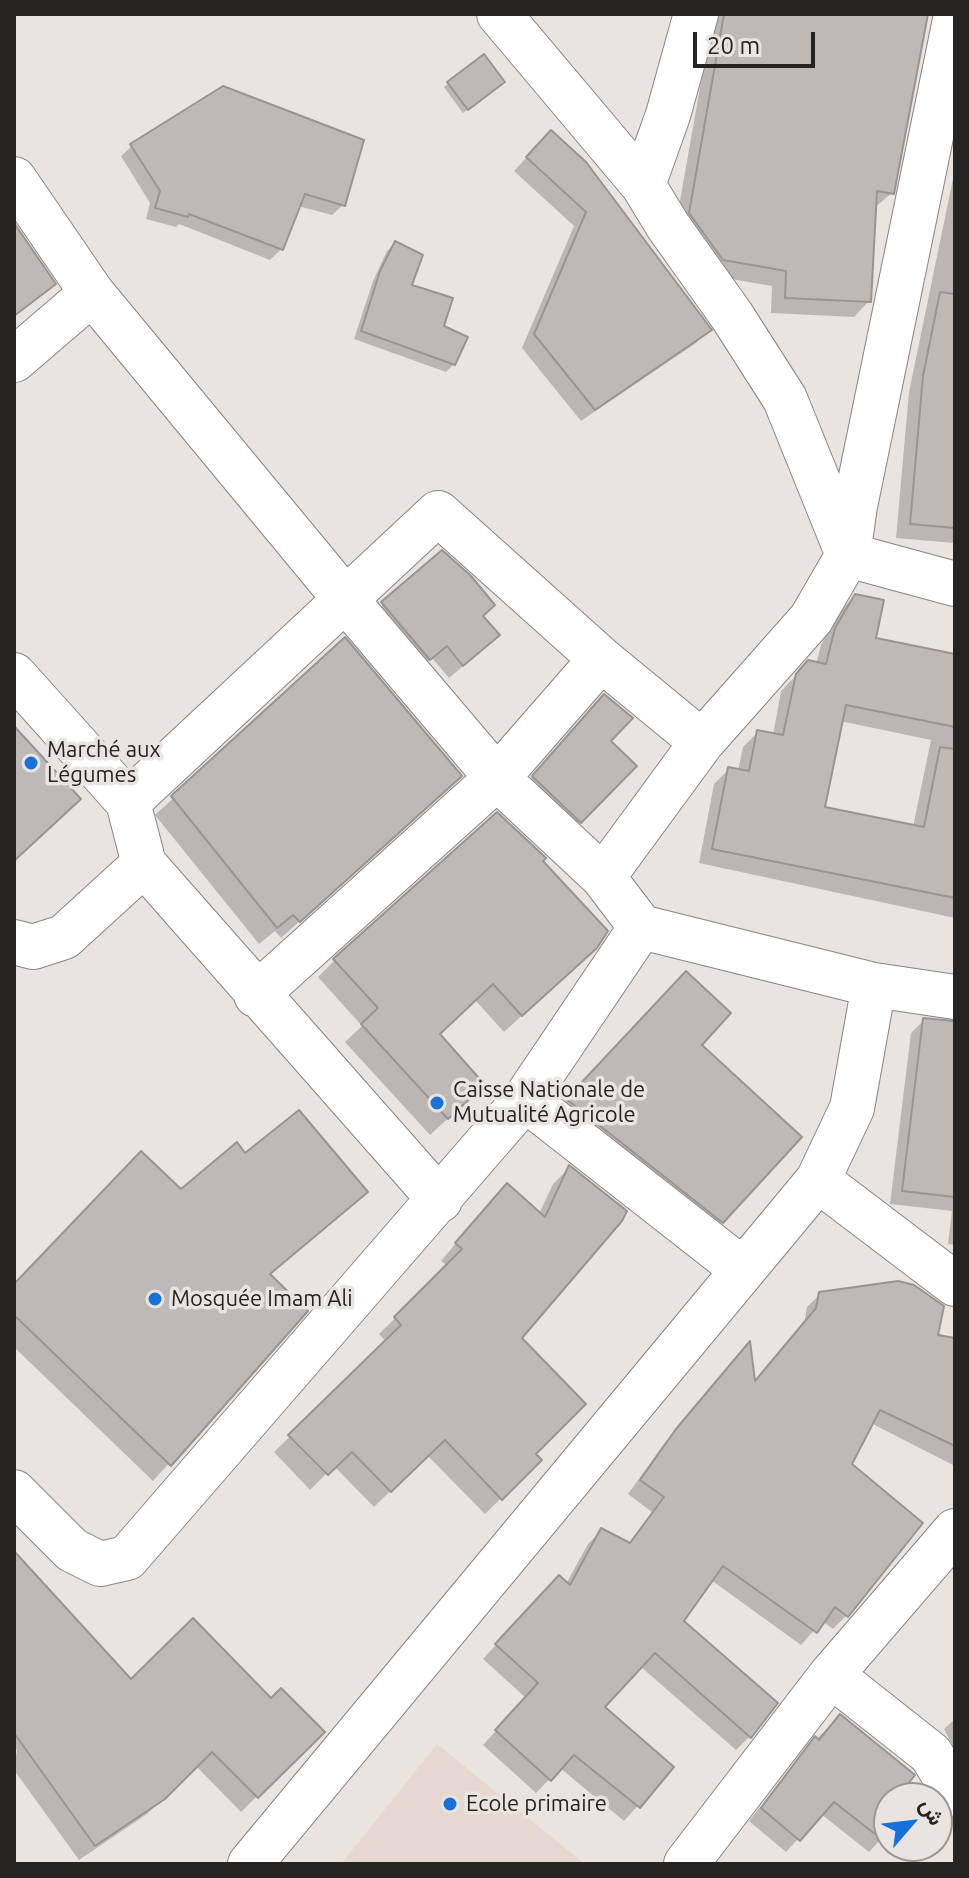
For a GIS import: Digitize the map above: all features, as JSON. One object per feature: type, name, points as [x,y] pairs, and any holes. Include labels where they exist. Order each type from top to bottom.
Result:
[{"type":"street","points":[[499,14],[643,185],[785,399],[848,555]]},
{"type":"street","points":[[643,185],[696,14]]},
{"type":"street","points":[[603,877],[702,742],[811,619],[848,555],[855,506],[955,20]]},
{"type":"street","points":[[14,179],[92,293],[346,600],[497,778],[603,877],[641,927],[874,985],[955,997]]},
{"type":"street","points":[[14,360],[92,293]]},
{"type":"street","points":[[128,802],[438,513],[601,659],[702,742]]},
{"type":"street","points":[[848,555],[955,584]]},
{"type":"street","points":[[256,995],[497,778],[601,659]]},
{"type":"street","points":[[14,675],[128,802],[144,864],[256,995],[440,1200]]},
{"type":"street","points":[[14,942],[33,947],[64,937],[144,864]]},
{"type":"street","points":[[14,1492],[72,1550],[100,1564],[127,1558],[525,1099],[641,927]]},
{"type":"street","points":[[250,1864],[818,1180],[852,1108],[874,985]]},
{"type":"street","points":[[525,1099],[742,1269]]},
{"type":"street","points":[[818,1180],[955,1284]]},
{"type":"street","points":[[686,1864],[831,1675],[955,1531]]},
{"type":"street","points":[[831,1675],[931,1754],[955,1794]]},
{"type":"shaded area","name":"Ecole primaire","points":[[437,1744],[585,1864],[341,1864]]},
{"type":"building","points":[[724,14],[928,14],[894,194],[877,191],[871,302],[785,298],[786,271],[723,260],[689,213]]},
{"type":"building","points":[[484,54],[505,82],[468,110],[447,82]]},
{"type":"building","points":[[223,86],[364,140],[345,206],[305,194],[283,250],[189,214],[188,217],[155,208],[160,191],[130,144]]},
{"type":"building","points":[[551,130],[586,162],[712,330],[595,410],[534,334],[586,212],[526,157]]},
{"type":"building","points":[[14,223],[56,284],[14,316]]},
{"type":"building","points":[[395,241],[423,255],[412,285],[453,298],[444,326],[468,337],[455,365],[361,331],[380,271]]},
{"type":"building","points":[[940,292],[955,294],[955,528],[910,524],[923,376]]},
{"type":"building","points":[[442,550],[471,576],[495,605],[483,616],[500,635],[463,666],[447,646],[430,660],[381,602]]},
{"type":"building","points":[[855,594],[884,600],[876,638],[955,654],[955,727],[846,705],[825,807],[924,827],[940,747],[955,749],[955,898],[712,849],[728,767],[749,771],[757,730],[783,735],[796,674],[808,660],[826,664],[835,628]]},
{"type":"building","points":[[345,637],[462,776],[300,922],[293,915],[277,928],[171,796]]},
{"type":"building","points":[[604,694],[633,718],[611,741],[637,766],[581,823],[532,776]]},
{"type":"building","name":"Marché aux Légumes","points":[[14,726],[81,799],[14,861]]},
{"type":"building","points":[[497,812],[546,858],[543,861],[608,931],[597,948],[522,1016],[493,984],[440,1034],[485,1085],[448,1119],[361,1024],[378,1008],[333,959]]},
{"type":"building","points":[[686,971],[731,1013],[702,1045],[802,1137],[723,1223],[566,1099]]},
{"type":"building","points":[[923,1018],[955,1021],[955,1197],[902,1191]]},
{"type":"building","name":"Mosquée Imam Ali","points":[[299,1110],[368,1192],[270,1274],[308,1311],[171,1466],[14,1315],[14,1284],[141,1151],[181,1189],[237,1142],[245,1153]]},
{"type":"building","points":[[569,1165],[627,1211],[622,1221],[522,1338],[586,1404],[536,1454],[542,1460],[502,1500],[445,1440],[391,1492],[352,1452],[328,1475],[288,1435],[401,1325],[394,1317],[462,1249],[455,1243],[507,1183],[545,1217]]},
{"type":"building","points":[[898,1281],[914,1285],[944,1306],[938,1335],[955,1338],[955,1446],[880,1410],[852,1464],[923,1523],[848,1617],[835,1607],[817,1633],[723,1566],[684,1621],[778,1703],[751,1738],[655,1653],[605,1707],[674,1767],[640,1808],[574,1755],[551,1781],[495,1730],[538,1683],[495,1644],[559,1575],[570,1585],[601,1528],[630,1543],[664,1497],[640,1480],[676,1429],[750,1341],[755,1381],[816,1308],[819,1292]]},
{"type":"building","points":[[14,1551],[131,1679],[193,1618],[271,1698],[281,1688],[325,1732],[258,1798],[212,1752],[165,1799],[95,1846],[14,1733]]},
{"type":"building","points":[[840,1714],[915,1775],[910,1782],[873,1782],[873,1832],[834,1802],[800,1841],[761,1808],[815,1736],[819,1740]]},
{"type":"place","name":"Marché aux Légumes","points":[[31,763]]},
{"type":"place","name":"Caisse Nationale de Mutualité Agricole","points":[[437,1103]]},
{"type":"place","name":"Mosquée Imam Ali","points":[[155,1299]]},
{"type":"place","name":"Ecole primaire","points":[[450,1804]]}]
